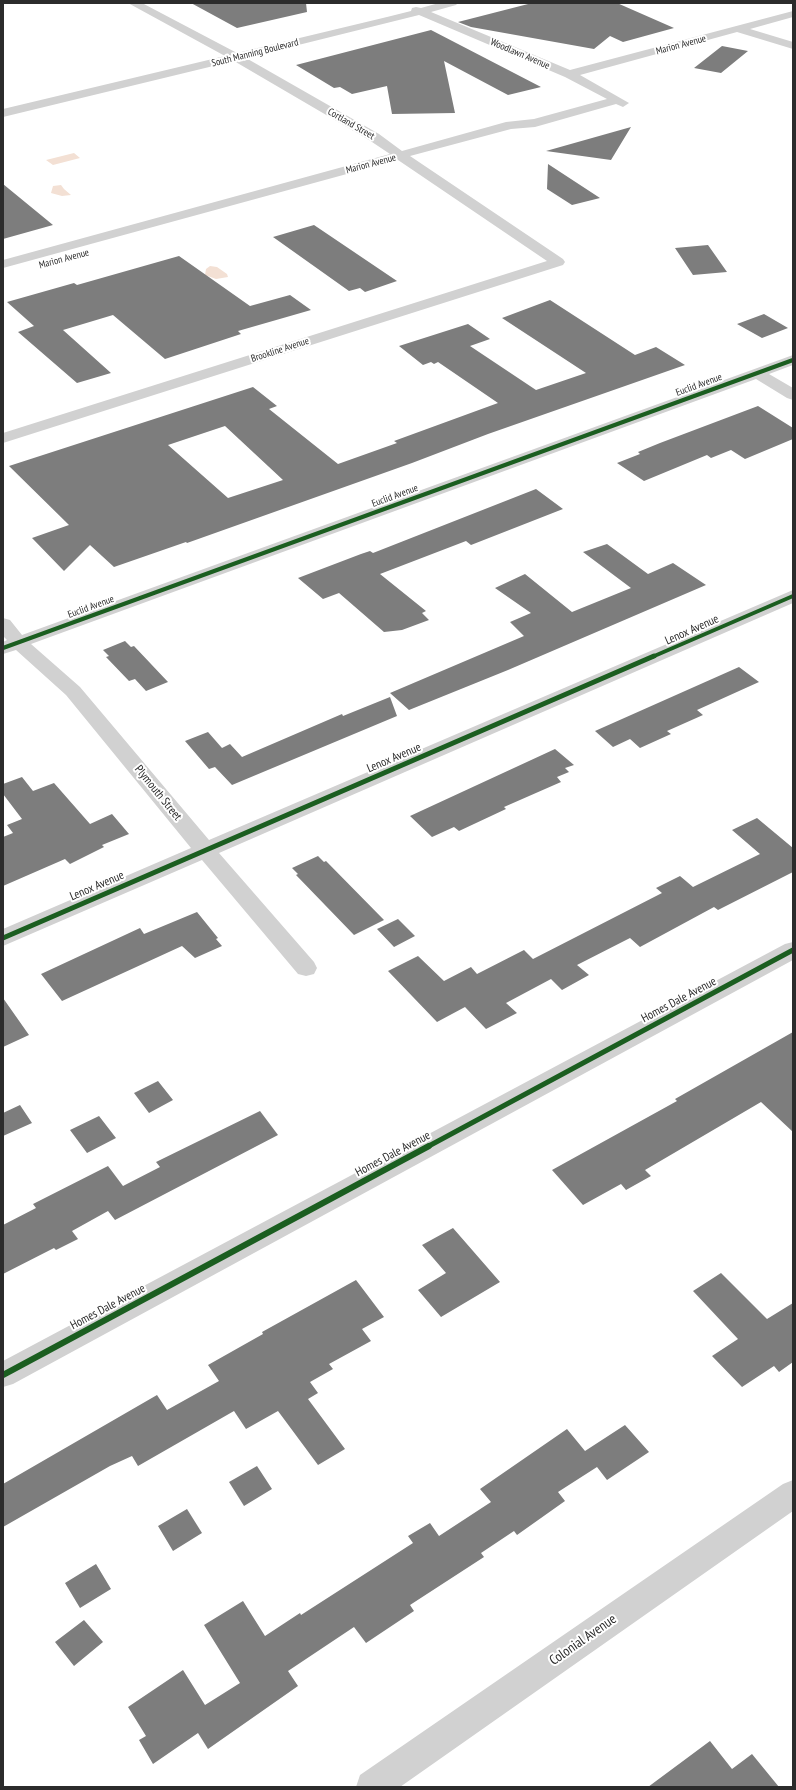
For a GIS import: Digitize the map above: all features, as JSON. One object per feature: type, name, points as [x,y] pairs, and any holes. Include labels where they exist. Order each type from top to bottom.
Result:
[{"type":"street","name":"Cortland Street","points":[[134,3],[237,57],[374,136],[470,204],[558,262]]},
{"type":"street","name":"South Manning Boulevard","points":[[3,113],[237,57],[420,8],[452,3]]},
{"type":"street","name":"South Manning Boulevard","points":[[3,103],[225,51],[406,6],[420,8]]},
{"type":"street","name":"Woodlawn Avenue","points":[[420,8],[569,74],[630,107]]},
{"type":"street","name":"Marion Avenue","points":[[569,74],[793,14]]},
{"type":"street","points":[[738,29],[793,46]]},
{"type":"street","points":[[47,92],[58,100]]},
{"type":"street","name":"Marion Avenue","points":[[5,270],[214,213],[413,163],[522,130],[535,123],[617,100]]},
{"type":"street","name":"Marion Avenue","points":[[214,213],[402,155],[510,124],[535,123]]},
{"type":"street","name":"Brookline Avenue","points":[[3,438],[558,262]]},
{"type":"street","name":"Euclid Avenue","points":[[11,646],[793,360]]},
{"type":"street","points":[[757,373],[793,395]]},
{"type":"street","name":"Lenox Avenue","points":[[3,938],[204,850],[584,688],[793,596]]},
{"type":"street","name":"Plymouth Street","points":[[3,624],[11,646],[73,691],[204,850],[306,968]]},
{"type":"street","name":"Homes Dale Avenue","points":[[3,1375],[793,950]]},
{"type":"street","name":"Colonial Avenue","points":[[372,1787],[793,1494]]},
{"type":"shaded area","points":[[74,153],[80,158],[53,165],[46,160]]},
{"type":"shaded area","points":[[61,185],[71,195],[62,196],[51,193],[53,186]]},
{"type":"shaded area","points":[[210,266],[217,267],[227,274],[228,277],[216,279],[205,275],[206,269]]},
{"type":"building","points":[[191,3],[306,3],[307,12],[237,28]]},
{"type":"building","points":[[532,3],[617,3],[674,28],[623,42],[610,36],[594,49],[471,27],[458,22]]},
{"type":"building","points":[[431,30],[541,87],[508,95],[444,61],[455,113],[392,114],[387,86],[352,94],[340,87],[334,88],[296,65]]},
{"type":"building","points":[[722,46],[748,51],[721,73],[694,68]]},
{"type":"building","points":[[631,127],[611,160],[546,151]]},
{"type":"building","points":[[548,164],[600,198],[572,205],[547,189]]},
{"type":"building","points":[[3,184],[53,225],[3,239]]},
{"type":"building","points":[[314,225],[397,281],[365,292],[360,288],[349,291],[273,237]]},
{"type":"building","points":[[708,245],[727,272],[693,275],[675,248]]},
{"type":"building","points":[[179,256],[250,306],[290,295],[311,310],[238,331],[241,334],[165,359],[113,315],[63,330],[111,373],[77,383],[18,332],[34,326],[7,302],[74,283],[77,285]]},
{"type":"building","points":[[550,300],[635,355],[656,347],[685,365],[488,434],[412,463],[187,543],[186,542],[114,567],[90,545],[64,571],[32,538],[69,525],[9,466],[253,387],[277,406],[269,409],[338,464],[397,443],[394,441],[498,403],[438,362],[434,364],[431,362],[423,365],[399,346],[468,324],[490,339],[470,346],[536,390],[586,373],[502,318]],"holes":[[[225,426],[283,480],[228,498],[168,445]]]},
{"type":"building","points":[[764,314],[788,328],[762,338],[737,324]]},
{"type":"building","points":[[758,406],[793,428],[793,439],[745,459],[731,450],[711,458],[707,455],[644,481],[617,463],[640,454],[638,452],[660,443]]},
{"type":"building","points":[[536,489],[563,509],[471,545],[466,541],[380,574],[426,611],[422,613],[429,620],[402,630],[384,632],[339,593],[323,599],[298,578],[370,551],[373,553]]},
{"type":"building","points":[[607,544],[648,574],[673,563],[706,585],[508,670],[409,710],[390,693],[524,636],[510,622],[531,613],[495,588],[525,574],[572,612],[631,588],[583,552]]},
{"type":"building","points":[[125,641],[131,647],[134,646],[168,682],[146,691],[135,679],[129,681],[106,657],[109,656],[103,650]]},
{"type":"building","points":[[739,667],[759,682],[697,710],[703,715],[667,731],[671,734],[640,748],[630,739],[613,747],[595,731]]},
{"type":"building","points":[[390,697],[397,716],[232,785],[215,767],[209,769],[185,741],[208,732],[222,748],[230,744],[242,757],[342,714],[343,716]]},
{"type":"building","points":[[555,749],[574,765],[565,768],[569,772],[557,777],[561,782],[504,807],[506,809],[459,831],[454,827],[432,837],[410,816]]},
{"type":"building","points":[[22,777],[33,791],[54,783],[90,824],[112,814],[129,834],[102,845],[104,847],[70,864],[65,859],[3,886],[3,837],[13,833],[7,825],[22,819],[3,794],[3,784]]},
{"type":"building","points":[[757,818],[793,848],[793,872],[718,910],[714,907],[640,947],[630,938],[577,965],[589,975],[562,990],[551,979],[506,1003],[517,1013],[486,1029],[465,1007],[437,1022],[388,971],[418,956],[444,981],[471,967],[477,974],[524,950],[533,959],[662,893],[656,888],[680,876],[693,887],[760,854],[732,830]]},
{"type":"building","points":[[318,856],[324,862],[326,861],[384,920],[354,935],[296,875],[298,874],[292,868]]},
{"type":"building","points":[[197,912],[218,938],[216,939],[222,946],[195,958],[182,946],[62,1001],[41,974],[140,928],[144,934]]},
{"type":"building","points":[[398,919],[415,936],[394,947],[377,929]]},
{"type":"building","points":[[3,998],[29,1035],[3,1047]]},
{"type":"building","points":[[793,1032],[793,1132],[761,1102],[645,1170],[651,1176],[626,1190],[621,1184],[583,1205],[552,1170],[677,1101],[675,1099]]},
{"type":"building","points":[[158,1081],[173,1100],[149,1113],[134,1093]]},
{"type":"building","points":[[20,1105],[32,1123],[3,1136],[3,1113]]},
{"type":"building","points":[[260,1111],[278,1135],[115,1220],[108,1211],[72,1231],[78,1239],[56,1250],[54,1248],[3,1274],[3,1225],[36,1208],[33,1204],[108,1166],[123,1186],[160,1167],[156,1162]]},
{"type":"building","points":[[99,1116],[116,1138],[87,1153],[70,1130]]},
{"type":"building","points":[[453,1228],[500,1282],[441,1317],[418,1290],[446,1273],[422,1245]]},
{"type":"building","points":[[721,1273],[767,1319],[793,1303],[793,1362],[779,1372],[774,1366],[742,1387],[712,1356],[738,1339],[693,1291]]},
{"type":"building","points":[[356,1280],[384,1317],[362,1329],[371,1341],[329,1364],[333,1369],[310,1382],[318,1393],[308,1399],[345,1449],[318,1465],[278,1411],[246,1429],[234,1411],[138,1466],[132,1456],[110,1466],[3,1527],[3,1484],[157,1395],[167,1410],[219,1381],[208,1365],[263,1334],[262,1332]]},
{"type":"building","points":[[625,1425],[649,1452],[607,1480],[597,1467],[558,1492],[565,1501],[517,1535],[514,1531],[481,1553],[484,1557],[410,1605],[414,1611],[366,1643],[354,1627],[288,1671],[298,1686],[208,1749],[198,1733],[153,1764],[139,1740],[146,1736],[128,1707],[183,1670],[205,1705],[240,1683],[204,1625],[243,1601],[265,1636],[300,1613],[301,1615],[413,1543],[408,1536],[430,1523],[439,1536],[491,1502],[480,1489],[567,1429],[585,1451]]},
{"type":"building","points":[[257,1466],[272,1489],[244,1506],[229,1482]]},
{"type":"building","points":[[187,1509],[202,1533],[173,1551],[158,1526]]},
{"type":"building","points":[[96,1564],[111,1589],[80,1608],[65,1583]]},
{"type":"building","points":[[84,1620],[103,1642],[74,1666],[55,1642]]},
{"type":"building","points":[[710,1741],[732,1769],[752,1754],[779,1787],[648,1787]]},
{"type":"cycle path","points":[[3,648],[793,360]]},
{"type":"cycle path","points":[[3,938],[793,596]]},
{"type":"cycle path","points":[[3,1375],[793,950]]}]
